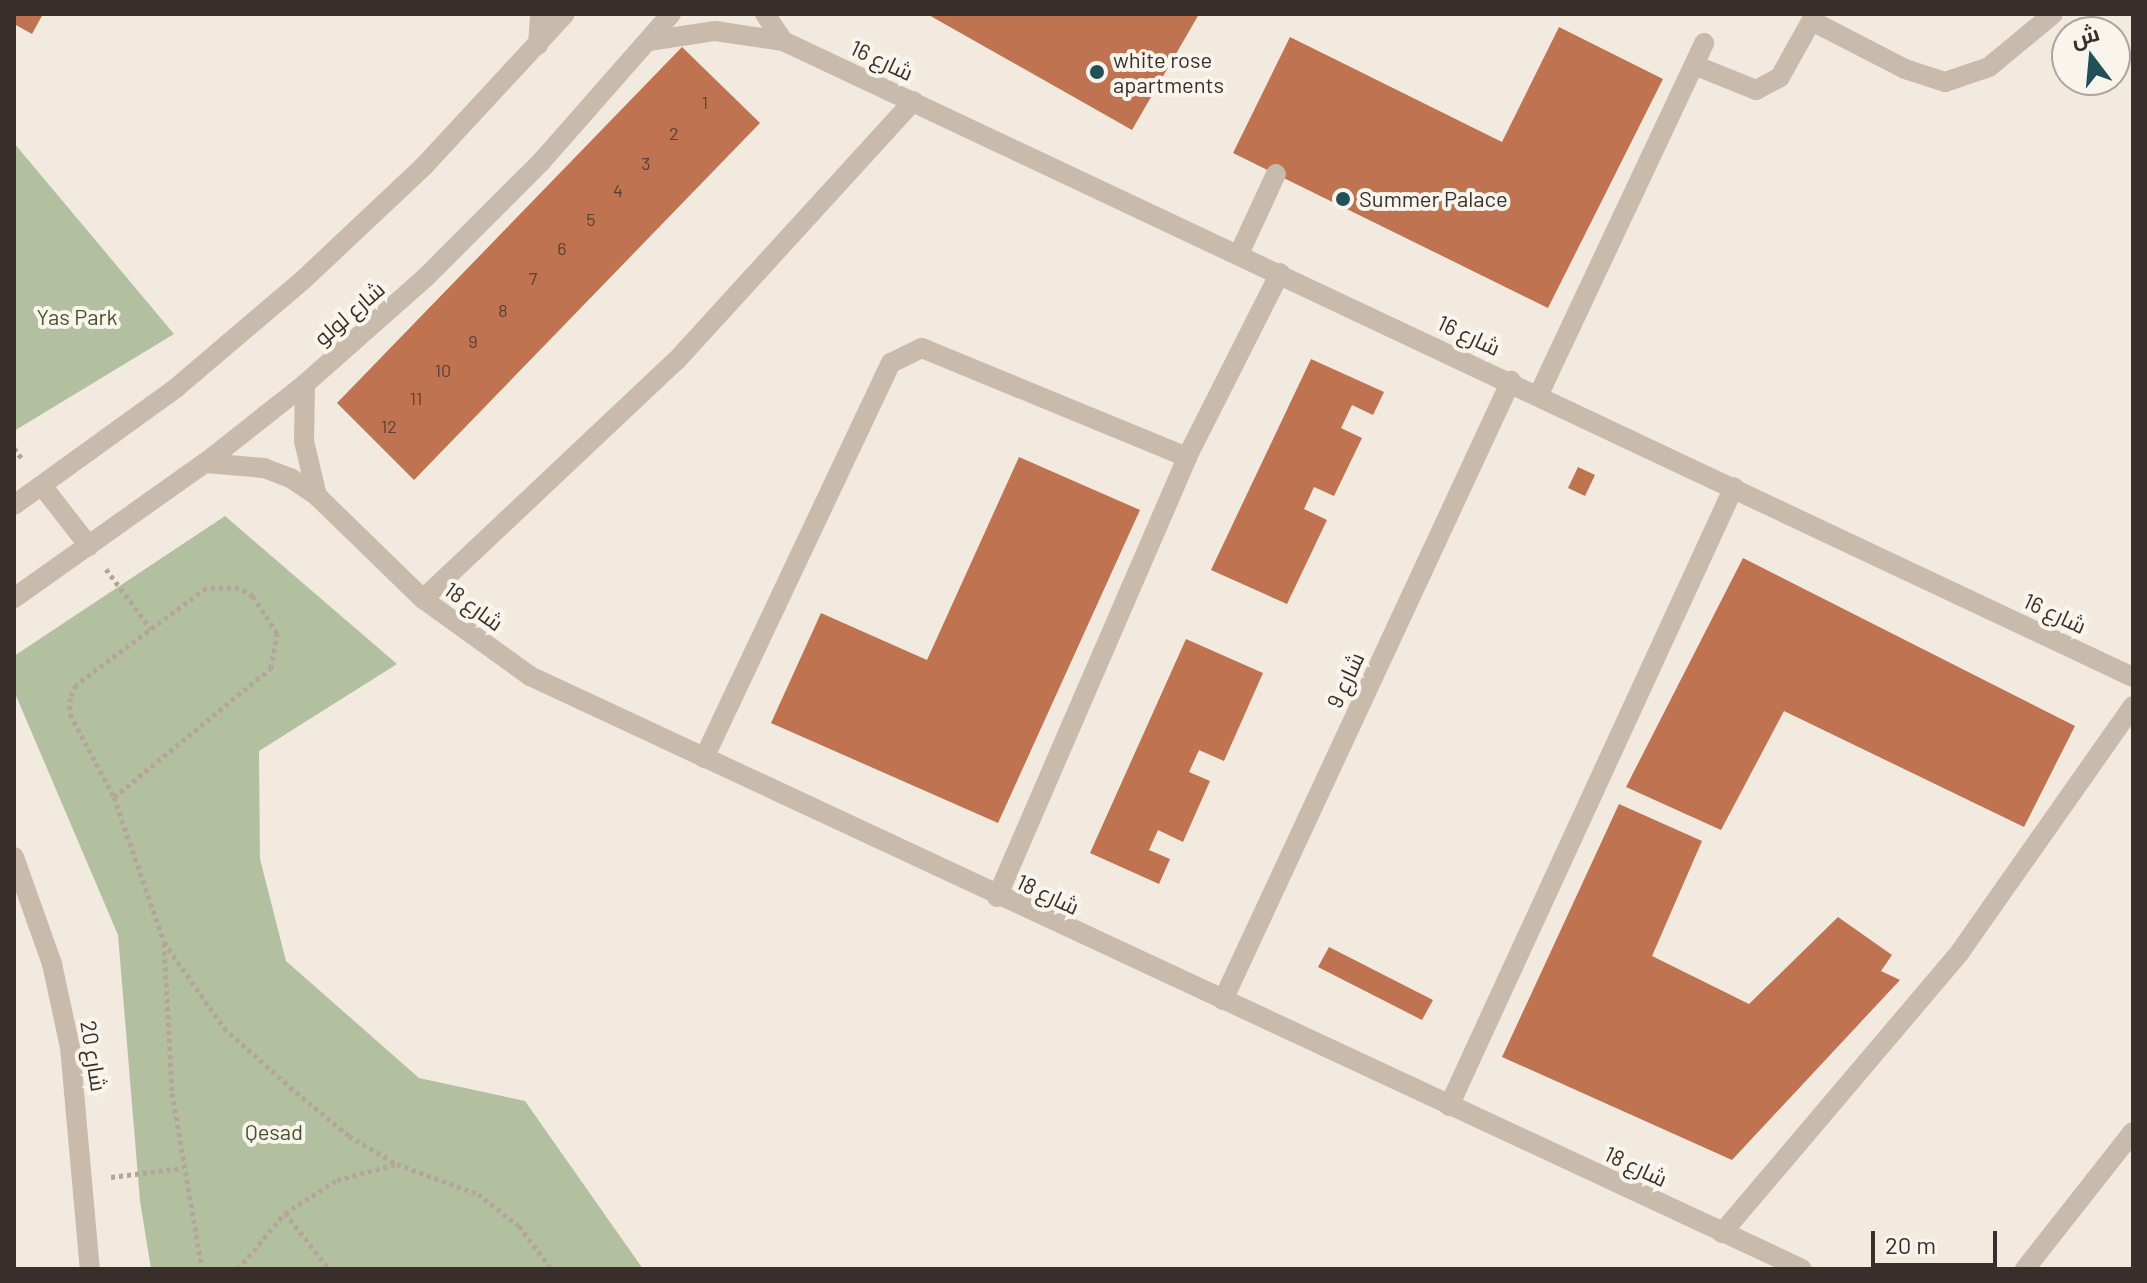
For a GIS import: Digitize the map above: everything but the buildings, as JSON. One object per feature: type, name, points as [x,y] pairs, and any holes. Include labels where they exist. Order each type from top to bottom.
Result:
[{"type":"street","points":[[538,45],[540,14]]},
{"type":"street","points":[[14,505],[176,388],[303,280],[424,166],[565,14]]},
{"type":"street","name":"شارع لولو","points":[[14,598],[205,463],[305,384],[426,277],[541,162],[671,14]]},
{"type":"street","points":[[765,14],[783,41]]},
{"type":"street","points":[[1694,65],[1756,90],[1780,77],[1814,17],[1905,69],[1945,82],[1989,67],[2053,14]]},
{"type":"street","name":"شارع 16","points":[[649,41],[715,31],[783,41],[1539,394],[2133,677]]},
{"type":"street","points":[[1539,394],[1704,43]]},
{"type":"street","points":[[423,599],[676,361],[913,101]]},
{"type":"street","points":[[1239,254],[1276,174]]},
{"type":"street","points":[[997,897],[1187,457],[1280,273]]},
{"type":"street","points":[[704,758],[891,363],[922,348],[1187,457]]},
{"type":"street","name":"شارع 9","points":[[1223,1000],[1511,381]]},
{"type":"street","points":[[305,384],[304,441],[317,496]]},
{"type":"street","name":"شارع 18","points":[[205,463],[264,468],[317,496],[423,599],[530,676],[997,897],[1802,1269]]},
{"type":"street","points":[[43,487],[89,546]]},
{"type":"street","points":[[1449,1106],[1734,487]]},
{"type":"street","points":[[1722,1233],[1960,952],[2133,706]]},
{"type":"street","name":"شارع 20","points":[[14,857],[20,885],[52,964],[70,1047],[90,1269]]},
{"type":"street","points":[[2025,1269],[2133,1132]]},
{"type":"path","points":[[89,546],[151,629]]},
{"type":"path","points":[[114,797],[259,682],[277,651],[270,616],[239,588],[206,588],[76,685],[70,698],[70,714],[114,797],[164,942],[224,1028],[349,1136],[397,1164],[435,1174],[478,1194],[519,1226],[551,1269]]},
{"type":"path","points":[[164,942],[166,1017],[182,1168],[202,1269]]},
{"type":"path","points":[[238,1269],[285,1213],[337,1180],[397,1164]]},
{"type":"path","points":[[83,1181],[182,1168]]},
{"type":"path","points":[[285,1213],[329,1269]]},
{"type":"green space","name":"Yas Park","points":[[14,143],[174,334],[14,431]]},
{"type":"green space","name":"Qesad","points":[[225,516],[397,664],[259,751],[260,859],[286,961],[419,1078],[525,1101],[643,1269],[151,1269],[140,1201],[118,935],[14,691],[14,656]]},
{"type":"place","name":"white rose apartments","points":[[1097,72]]},
{"type":"place","name":"Summer Palace","points":[[1343,199]]}]
